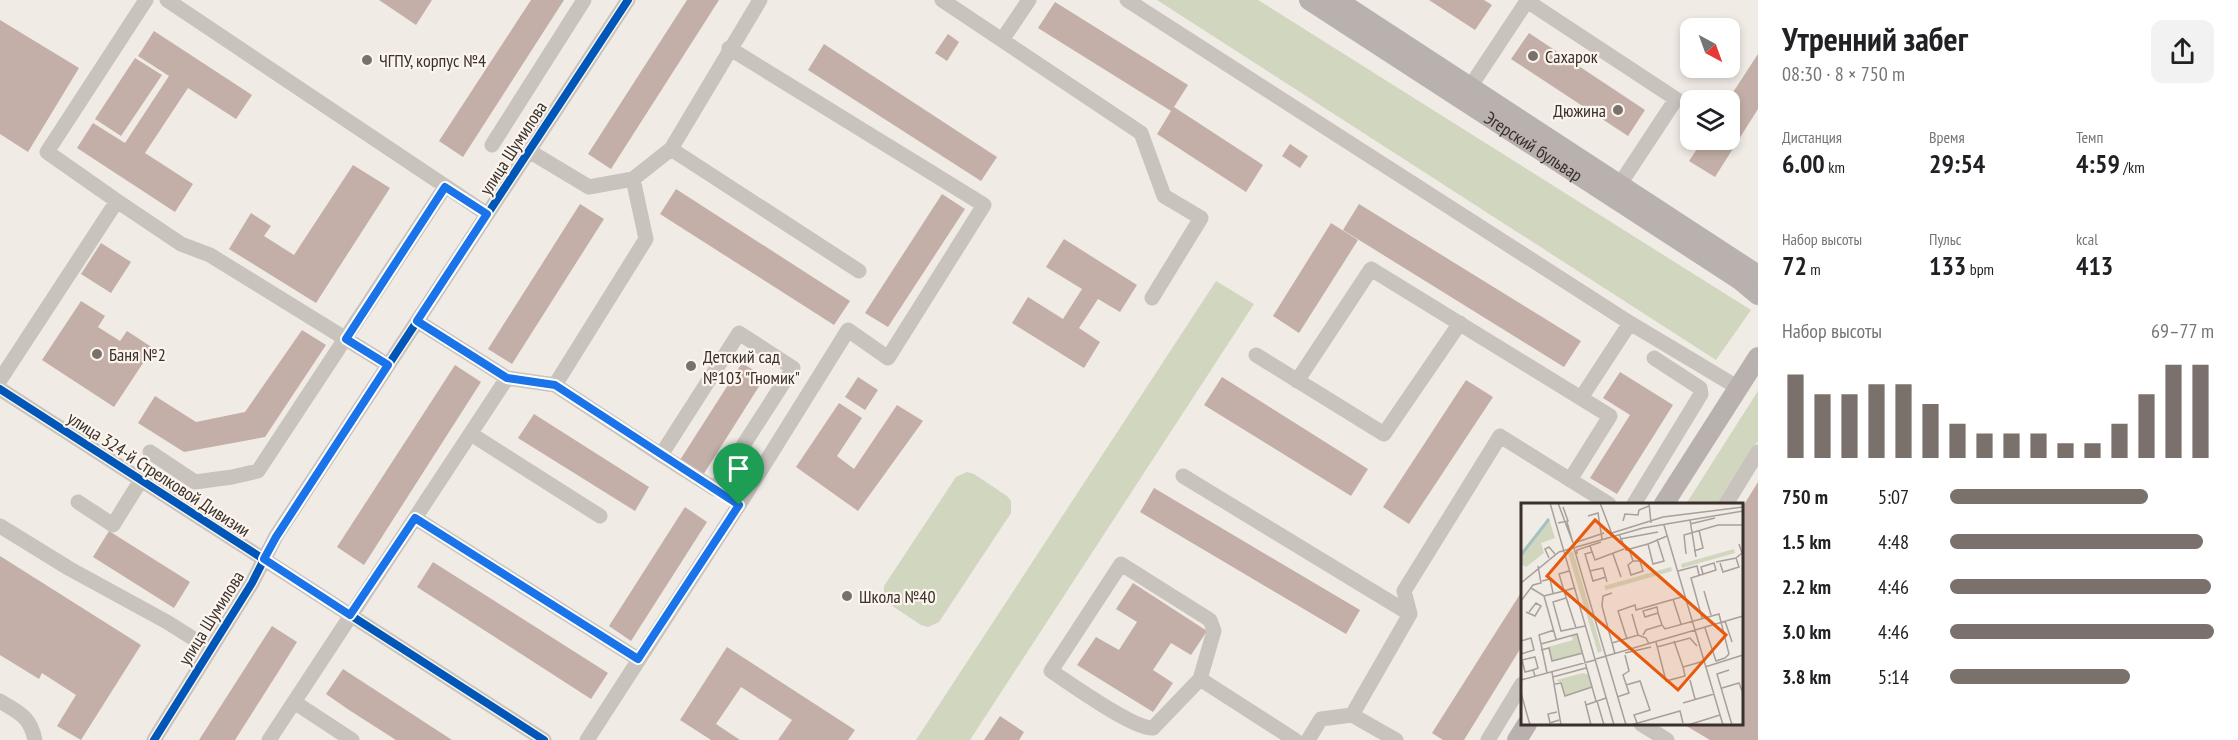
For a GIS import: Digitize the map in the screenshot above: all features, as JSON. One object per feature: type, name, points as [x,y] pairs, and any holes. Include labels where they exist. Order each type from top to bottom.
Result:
[{"type":"main road","name":"Эгерский бульвар","points":[[1309,0],[1620,184],[1758,275]]},
{"type":"main road","name":"Эгерский бульвар","points":[[1337,0],[1466,92],[1740,280],[1758,295]]},
{"type":"main road","points":[[1665,503],[1758,357]]},
{"type":"main road","points":[[1517,740],[1526,725]]},
{"type":"street","points":[[146,0],[46,152],[181,244],[210,255],[388,365]]},
{"type":"street","points":[[167,0],[487,214]]},
{"type":"street","points":[[492,145],[584,0]]},
{"type":"street","name":"улица Шумилова","points":[[154,740],[252,583],[276,537],[628,0]]},
{"type":"street","points":[[529,151],[589,187],[633,179],[670,149],[760,0]]},
{"type":"street","points":[[942,0],[1141,133],[1164,196],[1201,218],[1152,298]]},
{"type":"street","points":[[1002,40],[1029,0]]},
{"type":"street","points":[[1127,0],[1630,323],[1737,387]]},
{"type":"street","points":[[1466,92],[1527,0],[1676,99],[1620,184]]},
{"type":"street","points":[[587,740],[739,505],[848,330],[888,358],[984,205],[729,48]]},
{"type":"street","points":[[670,149],[859,271]]},
{"type":"street","points":[[555,385],[646,239],[633,179]]},
{"type":"street","points":[[150,452],[195,482],[258,471],[445,187]]},
{"type":"street","points":[[0,380],[117,201]]},
{"type":"street","points":[[1297,381],[1371,268],[1610,416],[1570,480]]},
{"type":"street","points":[[417,321],[507,378],[555,385],[739,505]]},
{"type":"street","points":[[1256,355],[1384,434],[1460,323]]},
{"type":"street","points":[[1581,398],[1630,323]]},
{"type":"street","points":[[661,454],[739,333],[793,368],[715,489]]},
{"type":"street","points":[[1635,503],[1701,394],[1700,388],[1654,358]]},
{"type":"street","points":[[269,740],[507,378]]},
{"type":"street","name":"улица 324-й Стрелковой Дивизии","points":[[0,389],[544,740]]},
{"type":"street","points":[[471,434],[600,516]]},
{"type":"street","points":[[1352,715],[1410,614],[1404,591],[1500,436],[1607,503]]},
{"type":"street","points":[[1727,503],[1758,452]]},
{"type":"street","points":[[1183,476],[1410,614]]},
{"type":"street","points":[[78,502],[113,525],[141,480]]},
{"type":"street","points":[[415,518],[638,659]]},
{"type":"street","points":[[0,526],[210,649]]},
{"type":"street","points":[[1121,564],[1210,620],[1215,631],[1200,679],[1162,720],[1153,728],[1145,729],[1051,671],[1121,564]]},
{"type":"street","points":[[1200,679],[1295,740]]},
{"type":"street","points":[[1488,740],[1521,686]]},
{"type":"street","points":[[0,701],[26,717],[32,726],[35,740]]},
{"type":"street","points":[[294,702],[352,740]]},
{"type":"street","points":[[1308,740],[1321,719],[1352,715],[1396,740]]},
{"type":"street","points":[[1644,725],[1667,740]]},
{"type":"green space","points":[[1157,0],[1258,0],[1751,310],[1716,360]]},
{"type":"green space","points":[[1216,281],[1254,304],[970,740],[916,740]]},
{"type":"green space","points":[[1758,391],[1758,441],[1720,503],[1687,503]]},
{"type":"green space","points":[[967,472],[974,474],[1007,496],[1011,501],[1011,513],[939,622],[928,627],[921,625],[888,603],[884,598],[884,586],[956,477]]},
{"type":"building","points":[[379,0],[432,0],[416,25]]},
{"type":"building","points":[[531,0],[564,0],[463,157],[439,141]]},
{"type":"building","points":[[687,0],[719,0],[611,169],[588,154]]},
{"type":"building","points":[[1429,0],[1484,0],[1492,5],[1475,30]]},
{"type":"building","points":[[1055,2],[1188,85],[1174,107],[1263,165],[1246,192],[1157,134],[1171,111],[1038,28]]},
{"type":"building","points":[[0,20],[79,68],[28,152],[0,134]]},
{"type":"building","points":[[154,31],[252,95],[236,119],[188,88],[145,153],[193,184],[175,212],[77,148],[93,123],[125,143],[169,76],[138,56]]},
{"type":"building","points":[[1529,33],[1645,110],[1628,136],[1511,59]]},
{"type":"building","points":[[948,34],[959,42],[947,61],[935,53]]},
{"type":"building","points":[[824,44],[997,157],[981,181],[808,70]]},
{"type":"building","points":[[1758,54],[1758,109],[1740,137],[1740,90],[1735,90]]},
{"type":"building","points":[[135,58],[162,75],[121,136],[95,119]]},
{"type":"building","points":[[1290,144],[1308,156],[1300,168],[1282,156]]},
{"type":"building","points":[[1696,150],[1732,150],[1715,177],[1689,161]]},
{"type":"building","points":[[353,165],[390,188],[316,303],[229,249],[251,213],[271,226],[264,236],[294,255]]},
{"type":"building","points":[[676,189],[850,301],[834,325],[660,214]]},
{"type":"building","points":[[942,194],[965,209],[888,327],[865,313]]},
{"type":"building","points":[[580,204],[604,219],[512,364],[488,349]]},
{"type":"building","points":[[1359,204],[1581,341],[1564,367],[1343,230]]},
{"type":"building","points":[[1331,223],[1358,240],[1299,333],[1273,316]]},
{"type":"building","points":[[1064,239],[1137,285],[1120,312],[1098,299],[1079,328],[1100,342],[1084,368],[1012,323],[1028,297],[1063,319],[1082,289],[1046,267]]},
{"type":"building","points":[[101,243],[131,262],[111,293],[81,274]]},
{"type":"building","name":"Баня №2","points":[[81,301],[105,316],[98,327],[120,341],[127,331],[153,348],[114,407],[42,360]]},
{"type":"building","points":[[302,330],[326,345],[265,437],[184,452],[138,423],[155,396],[196,422],[245,412]]},
{"type":"building","points":[[742,363],[765,377],[703,475],[680,460]]},
{"type":"building","points":[[455,365],[481,382],[364,565],[337,547]]},
{"type":"building","points":[[1620,372],[1673,405],[1617,494],[1590,478],[1630,415],[1603,398]]},
{"type":"building","points":[[858,377],[878,390],[865,410],[845,397]]},
{"type":"building","points":[[1222,377],[1368,469],[1351,496],[1204,405]]},
{"type":"building","points":[[1466,380],[1493,397],[1409,524],[1383,507]]},
{"type":"building","points":[[839,403],[862,418],[837,456],[854,469],[897,405],[923,421],[858,511],[796,467]]},
{"type":"building","points":[[534,414],[649,487],[635,511],[518,438]]},
{"type":"building","points":[[1758,482],[1758,740],[1710,740],[1685,725],[1743,725],[1743,506]]},
{"type":"building","points":[[1154,488],[1360,610],[1346,634],[1140,512]]},
{"type":"building","points":[[685,507],[707,522],[631,641],[609,626]]},
{"type":"building","points":[[109,531],[190,582],[174,608],[93,557]]},
{"type":"building","points":[[0,556],[141,645],[81,740],[57,726],[76,695],[42,673],[39,679],[0,655]]},
{"type":"building","points":[[433,562],[608,673],[591,699],[417,587]]},
{"type":"building","points":[[1133,583],[1207,631],[1191,655],[1171,643],[1153,670],[1173,683],[1153,712],[1077,665],[1096,637],[1119,650],[1137,622],[1116,609]]},
{"type":"building","points":[[1521,593],[1521,648],[1464,740],[1443,740],[1432,733]]},
{"type":"building","points":[[272,626],[297,642],[235,740],[199,740]]},
{"type":"building","points":[[727,647],[855,730],[848,740],[778,740],[792,720],[741,687],[716,724],[740,740],[711,740],[680,720]]},
{"type":"building","points":[[343,669],[452,740],[396,740],[349,710],[326,694]]},
{"type":"building","points":[[1000,716],[1024,732],[1019,740],[984,740]]},
{"type":"cycle path","points":[[154,740],[252,583],[276,536],[628,0]]},
{"type":"cycle path","points":[[0,389],[544,740]]},
{"type":"place","name":"Сахарок","points":[[1533,56]]},
{"type":"place","name":"ЧГПУ, корпус №4","points":[[367,60]]},
{"type":"place","name":"Дюжина","points":[[1618,110]]},
{"type":"place","name":"Баня №2","points":[[97,354]]},
{"type":"place","name":"Детский сад №103 \"Гномик\"","points":[[691,366]]},
{"type":"place","name":"Школа №40","points":[[847,596]]},
{"type":"route","points":[[445,187],[487,214],[417,321],[507,378],[555,385],[739,505],[638,659],[415,518],[350,615],[264,559],[388,365],[346,339],[445,187]]}]
